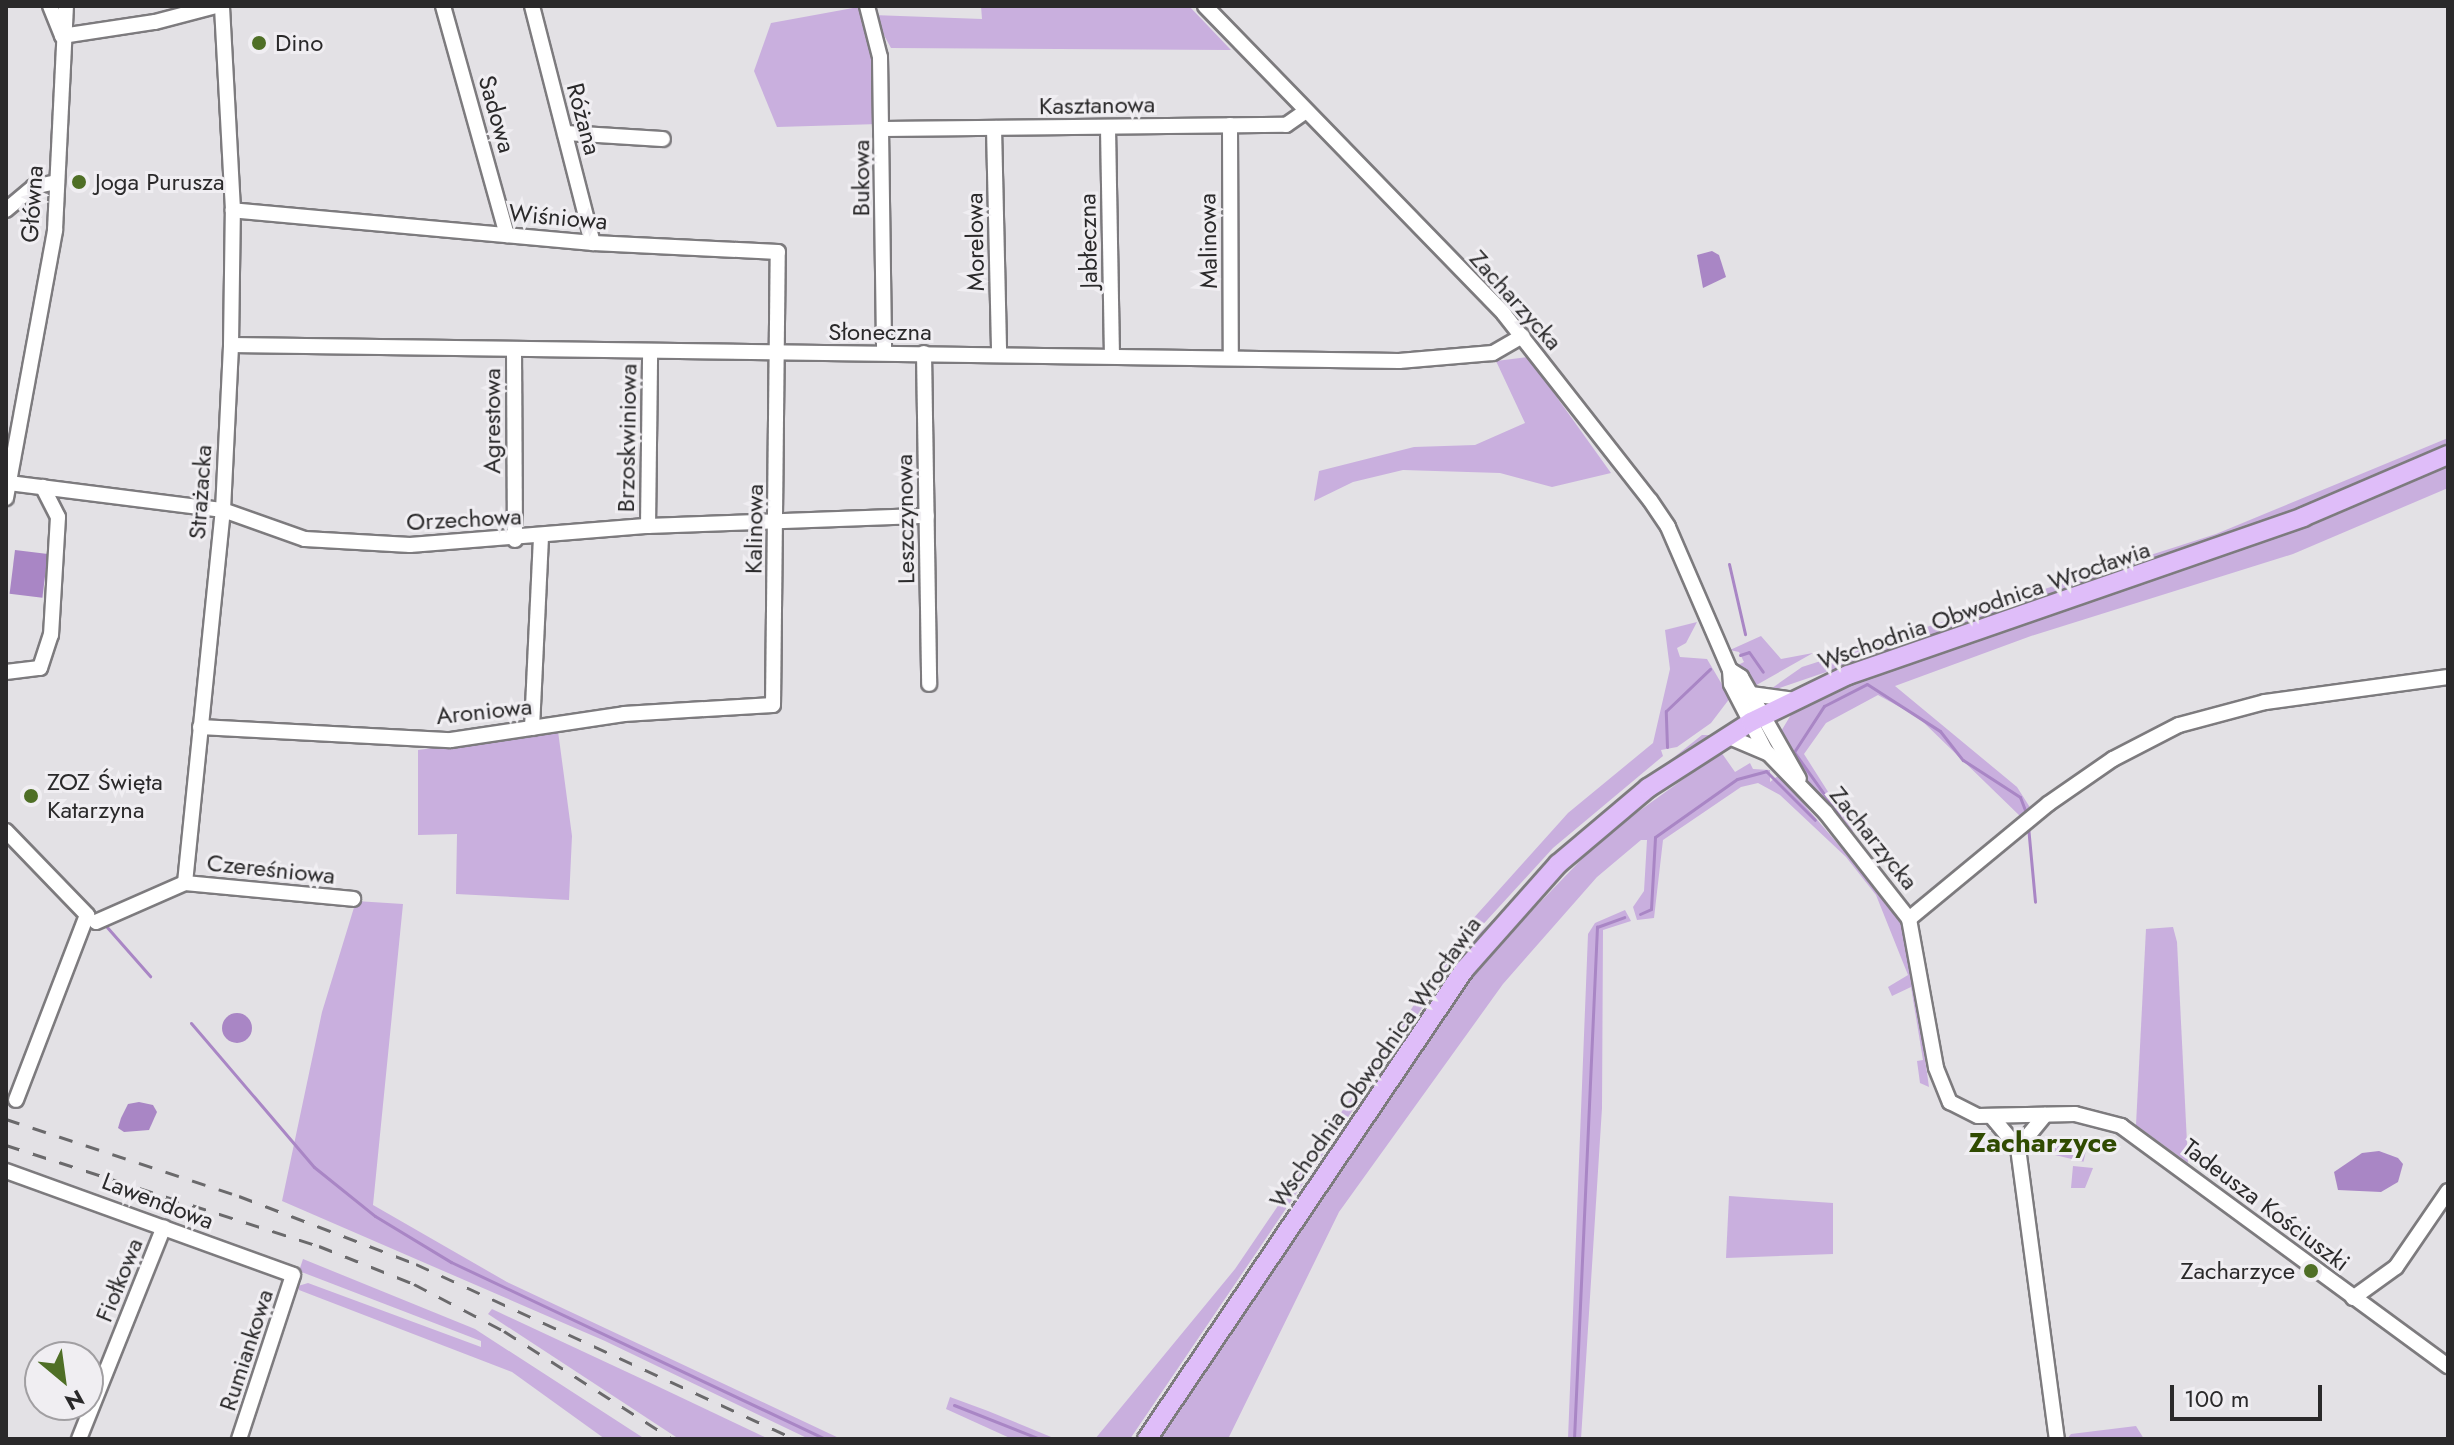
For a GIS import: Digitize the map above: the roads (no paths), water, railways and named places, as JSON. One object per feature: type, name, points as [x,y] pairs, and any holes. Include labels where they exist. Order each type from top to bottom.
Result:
[{"type":"main road","name":"Wschodnia Obwodnica Wrocławia","points":[[1147,1439],[1419,1033],[1491,936],[1599,827],[1727,736],[1795,700],[1910,652],[2303,517],[2448,455]]},
{"type":"street","points":[[56,8],[62,36],[155,22],[219,6]]},
{"type":"street","name":"Strażacka","points":[[185,883],[223,510],[231,345],[233,210],[219,6]]},
{"type":"street","name":"Sadowa","points":[[443,6],[507,235]]},
{"type":"street","name":"Różana","points":[[532,6],[593,243]]},
{"type":"street","name":"Bukowa","points":[[867,6],[880,57],[884,351]]},
{"type":"street","name":"Zacharzycka","points":[[1205,6],[1523,336],[1668,527],[1730,670],[1751,694],[1768,753],[1803,787],[1909,919]]},
{"type":"street","name":"Główna","points":[[8,490],[49,273],[62,36]]},
{"type":"street","name":"Kasztanowa","points":[[883,129],[1286,125],[1306,111]]},
{"type":"street","name":"Malinowa","points":[[1230,125],[1231,356]]},
{"type":"street","name":"Morelowa","points":[[994,128],[999,355]]},
{"type":"street","name":"Jabłeczna","points":[[1108,128],[1112,354]]},
{"type":"street","points":[[565,133],[663,139]]},
{"type":"street","points":[[6,210],[33,187],[56,182]]},
{"type":"street","name":"Wiśniowa","points":[[233,210],[593,243],[778,252],[780,355]]},
{"type":"street","name":"Słoneczna","points":[[231,345],[780,355],[884,351],[999,355],[1440,358],[1493,353],[1523,336]]},
{"type":"street","name":"Agrestowa","points":[[514,351],[515,540]]},
{"type":"street","name":"Brzoskwiniowa","points":[[648,526],[650,351]]},
{"type":"street","name":"Leszczynowa","points":[[924,353],[929,684]]},
{"type":"street","name":"Kalinowa","points":[[773,705],[780,355]]},
{"type":"street","points":[[6,672],[40,668],[51,635],[59,531],[43,487]]},
{"type":"street","name":"Orzechowa","points":[[8,490],[43,487],[223,510],[305,539],[410,545],[515,540],[648,526],[927,516]]},
{"type":"street","points":[[532,728],[541,537]]},
{"type":"street","name":"Zacharzycka","points":[[1730,670],[1731,684],[1777,740],[1803,787]]},
{"type":"street","points":[[1909,919],[2041,809],[2113,759],[2179,725],[2265,702],[2448,677]]},
{"type":"street","points":[[1751,694],[1795,700],[1780,721],[1777,740]]},
{"type":"street","name":"Aroniowa","points":[[200,727],[451,740],[624,714],[773,705]]},
{"type":"street","points":[[1727,736],[1768,753]]},
{"type":"street","points":[[6,831],[87,915],[16,1100]]},
{"type":"street","points":[[96,922],[185,883]]},
{"type":"street","name":"Czereśniowa","points":[[185,883],[353,899]]},
{"type":"street","name":"Tadeusza Kościuszki","points":[[1909,919],[1941,1087],[1962,1110],[1992,1117],[2090,1115],[2130,1131],[2448,1366]]},
{"type":"street","points":[[2045,1115],[2018,1148],[2057,1439]]},
{"type":"street","name":"Tadeusza Kościuszki","points":[[1992,1117],[2018,1148]]},
{"type":"street","name":"Lawendowa","points":[[6,1171],[293,1275]]},
{"type":"street","points":[[2353,1298],[2396,1267],[2448,1191]]},
{"type":"street","name":"Fiołkowa","points":[[79,1439],[164,1227]]},
{"type":"street","name":"Rumiankowa","points":[[239,1439],[293,1275]]},
{"type":"waterway","points":[[1729,564],[1745,634]]},
{"type":"waterway","points":[[1740,655],[1749,652],[1763,672]]},
{"type":"waterway","points":[[1667,747],[1666,711],[1710,669]]},
{"type":"waterway","points":[[1839,815],[1794,752],[1824,706],[1867,684],[1940,731],[1963,760],[2020,797],[2025,810]]},
{"type":"waterway","points":[[1640,914],[1651,909],[1655,837],[1737,779],[1766,771],[1815,820]]},
{"type":"waterway","points":[[2028,826],[2035,902]]},
{"type":"waterway","points":[[1574,1439],[1597,927],[1624,917]]},
{"type":"waterway","points":[[106,926],[150,976]]},
{"type":"waterway","points":[[191,1023],[314,1167],[375,1216],[451,1262],[826,1439]]},
{"type":"waterway","points":[[954,1405],[1040,1439]]},
{"type":"railway","points":[[6,1119],[239,1196],[416,1264],[794,1439]]},
{"type":"railway","points":[[6,1145],[319,1246],[414,1284],[504,1331],[672,1439]]},
{"type":"place","name":"Dino","points":[[259,43]]},
{"type":"place","name":"Joga Purusza","points":[[79,182]]},
{"type":"place","name":"ZOZ Święta Katarzyna","points":[[31,796]]},
{"type":"place","name":"Zacharzyce","points":[[2311,1271]]},
{"type":"district","name":"Zacharzyce","points":[[2043,1143]]}]
